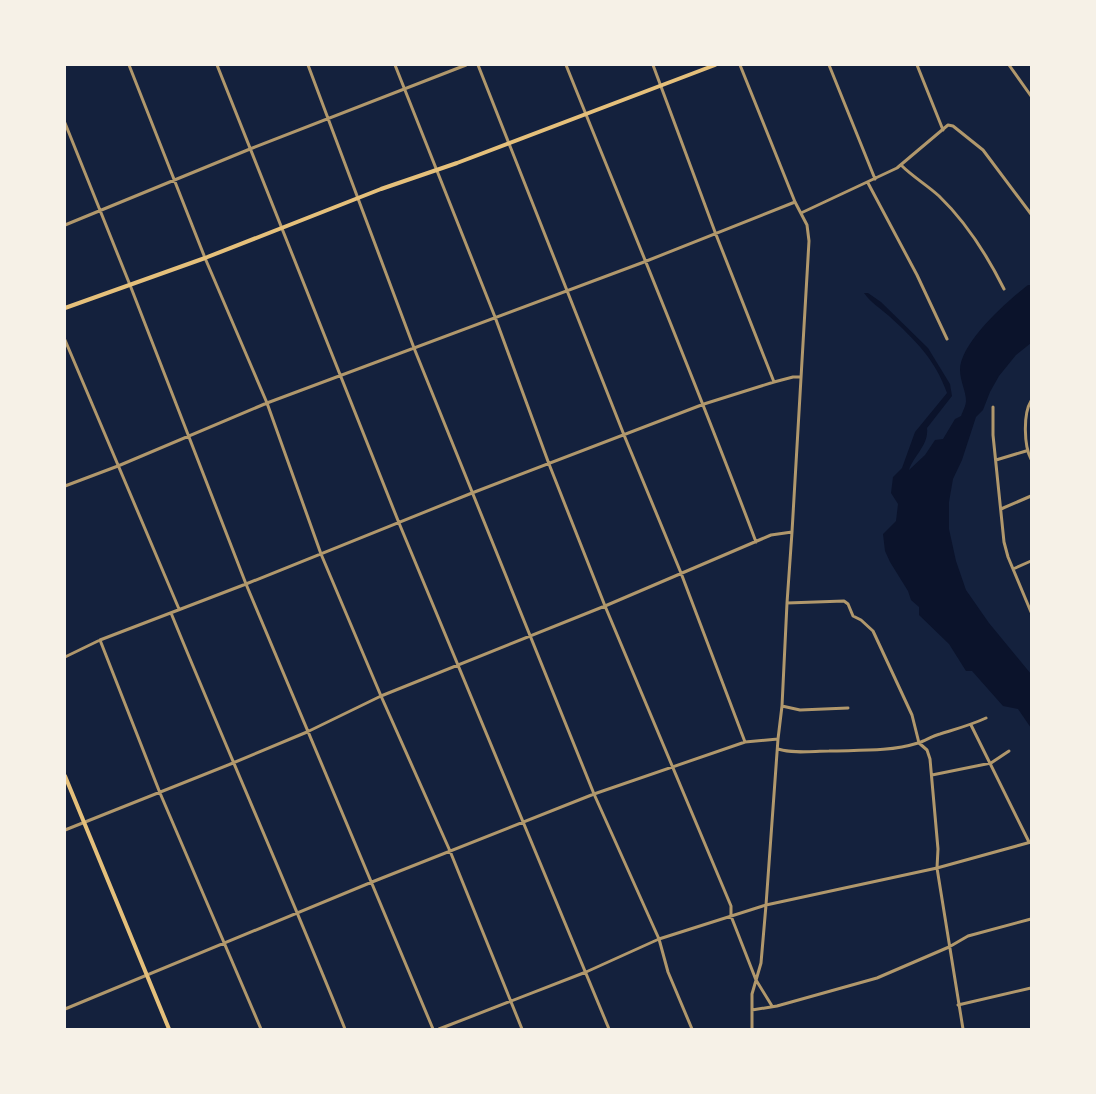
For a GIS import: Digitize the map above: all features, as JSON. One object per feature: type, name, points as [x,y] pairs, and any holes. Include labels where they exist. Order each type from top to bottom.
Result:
[{"type":"main road","points":[[65,308],[205,258],[359,199],[381,189],[509,143],[715,65]]},
{"type":"main road","points":[[65,776],[169,1029]]},
{"type":"street","points":[[128,65],[176,180],[205,258],[267,403],[321,554],[381,696],[450,851],[522,1029]]},
{"type":"street","points":[[217,65],[342,376],[399,523],[459,665],[522,823],[609,1029]]},
{"type":"street","points":[[308,65],[414,348],[594,794],[659,939],[668,972],[692,1029]]},
{"type":"street","points":[[396,65],[605,606],[731,906],[731,916],[756,980],[772,1006]]},
{"type":"street","points":[[65,225],[250,149],[329,120],[466,65]]},
{"type":"street","points":[[478,65],[568,290],[624,436],[681,573],[745,742]]},
{"type":"street","points":[[566,65],[644,262],[704,404],[756,542]]},
{"type":"street","points":[[653,65],[774,382]]},
{"type":"street","points":[[740,65],[795,202],[807,225],[809,241],[782,706],[778,739],[761,963],[752,994],[752,1029]]},
{"type":"street","points":[[829,65],[875,180]]},
{"type":"street","points":[[917,65],[943,130]]},
{"type":"street","points":[[1009,65],[1031,96]]},
{"type":"street","points":[[65,123],[99,212],[130,285],[246,584],[433,1029]]},
{"type":"street","points":[[801,213],[875,180],[901,165],[948,126],[953,126],[983,150],[1031,214]]},
{"type":"street","points":[[901,165],[938,195],[955,212],[979,245],[1004,289]]},
{"type":"street","points":[[868,183],[920,281],[947,339]]},
{"type":"street","points":[[65,486],[118,466],[188,435],[267,403],[644,262],[716,232],[795,202]]},
{"type":"street","points":[[65,340],[179,610]]},
{"type":"street","points":[[65,657],[100,640],[246,584],[472,492],[624,436],[704,404],[774,382],[793,377],[801,378]]},
{"type":"street","points":[[1031,401],[1025,425],[1026,451],[1031,459]]},
{"type":"street","points":[[993,407],[993,435],[1004,542],[1013,569],[1031,612]]},
{"type":"street","points":[[996,460],[1026,451]]},
{"type":"street","points":[[1001,510],[1031,496]]},
{"type":"street","points":[[65,830],[233,763],[307,732],[381,696],[530,637],[771,535],[792,532]]},
{"type":"street","points":[[1013,569],[1031,562]]},
{"type":"street","points":[[787,603],[844,601],[848,604],[853,616],[870,626],[885,654],[912,715],[919,743],[927,750],[932,775],[938,849],[937,868],[963,1029]]},
{"type":"street","points":[[170,613],[298,913],[345,1029]]},
{"type":"street","points":[[100,640],[160,793],[261,1029]]},
{"type":"street","points":[[782,706],[800,710],[848,708]]},
{"type":"street","points":[[778,749],[792,752],[878,750],[919,743],[932,736],[971,725],[986,718]]},
{"type":"street","points":[[439,1029],[586,972],[659,939],[731,916],[766,905],[937,868],[1030,842],[971,725]]},
{"type":"street","points":[[65,1008],[372,882],[594,794],[745,742],[778,739]]},
{"type":"street","points":[[932,775],[991,763],[1009,751]]},
{"type":"street","points":[[752,1010],[877,978],[949,947],[968,936],[1031,919]]},
{"type":"street","points":[[958,1005],[1031,988]]},
{"type":"water","points":[[1028,285],[1031,285],[1031,343],[1016,355],[999,376],[990,392],[983,410],[976,417],[962,460],[953,479],[949,502],[949,529],[956,561],[966,590],[989,623],[1031,674],[1031,728],[1018,709],[1003,706],[972,671],[966,671],[949,644],[919,615],[919,607],[911,600],[908,591],[885,551],[883,534],[896,521],[898,504],[891,493],[893,477],[902,468],[915,432],[947,393],[937,370],[916,342],[864,293],[868,293],[881,302],[928,348],[950,384],[952,396],[927,428],[924,445],[909,470],[925,455],[935,440],[943,439],[955,419],[961,416],[966,401],[960,370],[962,359],[976,335],[997,312]]}]
